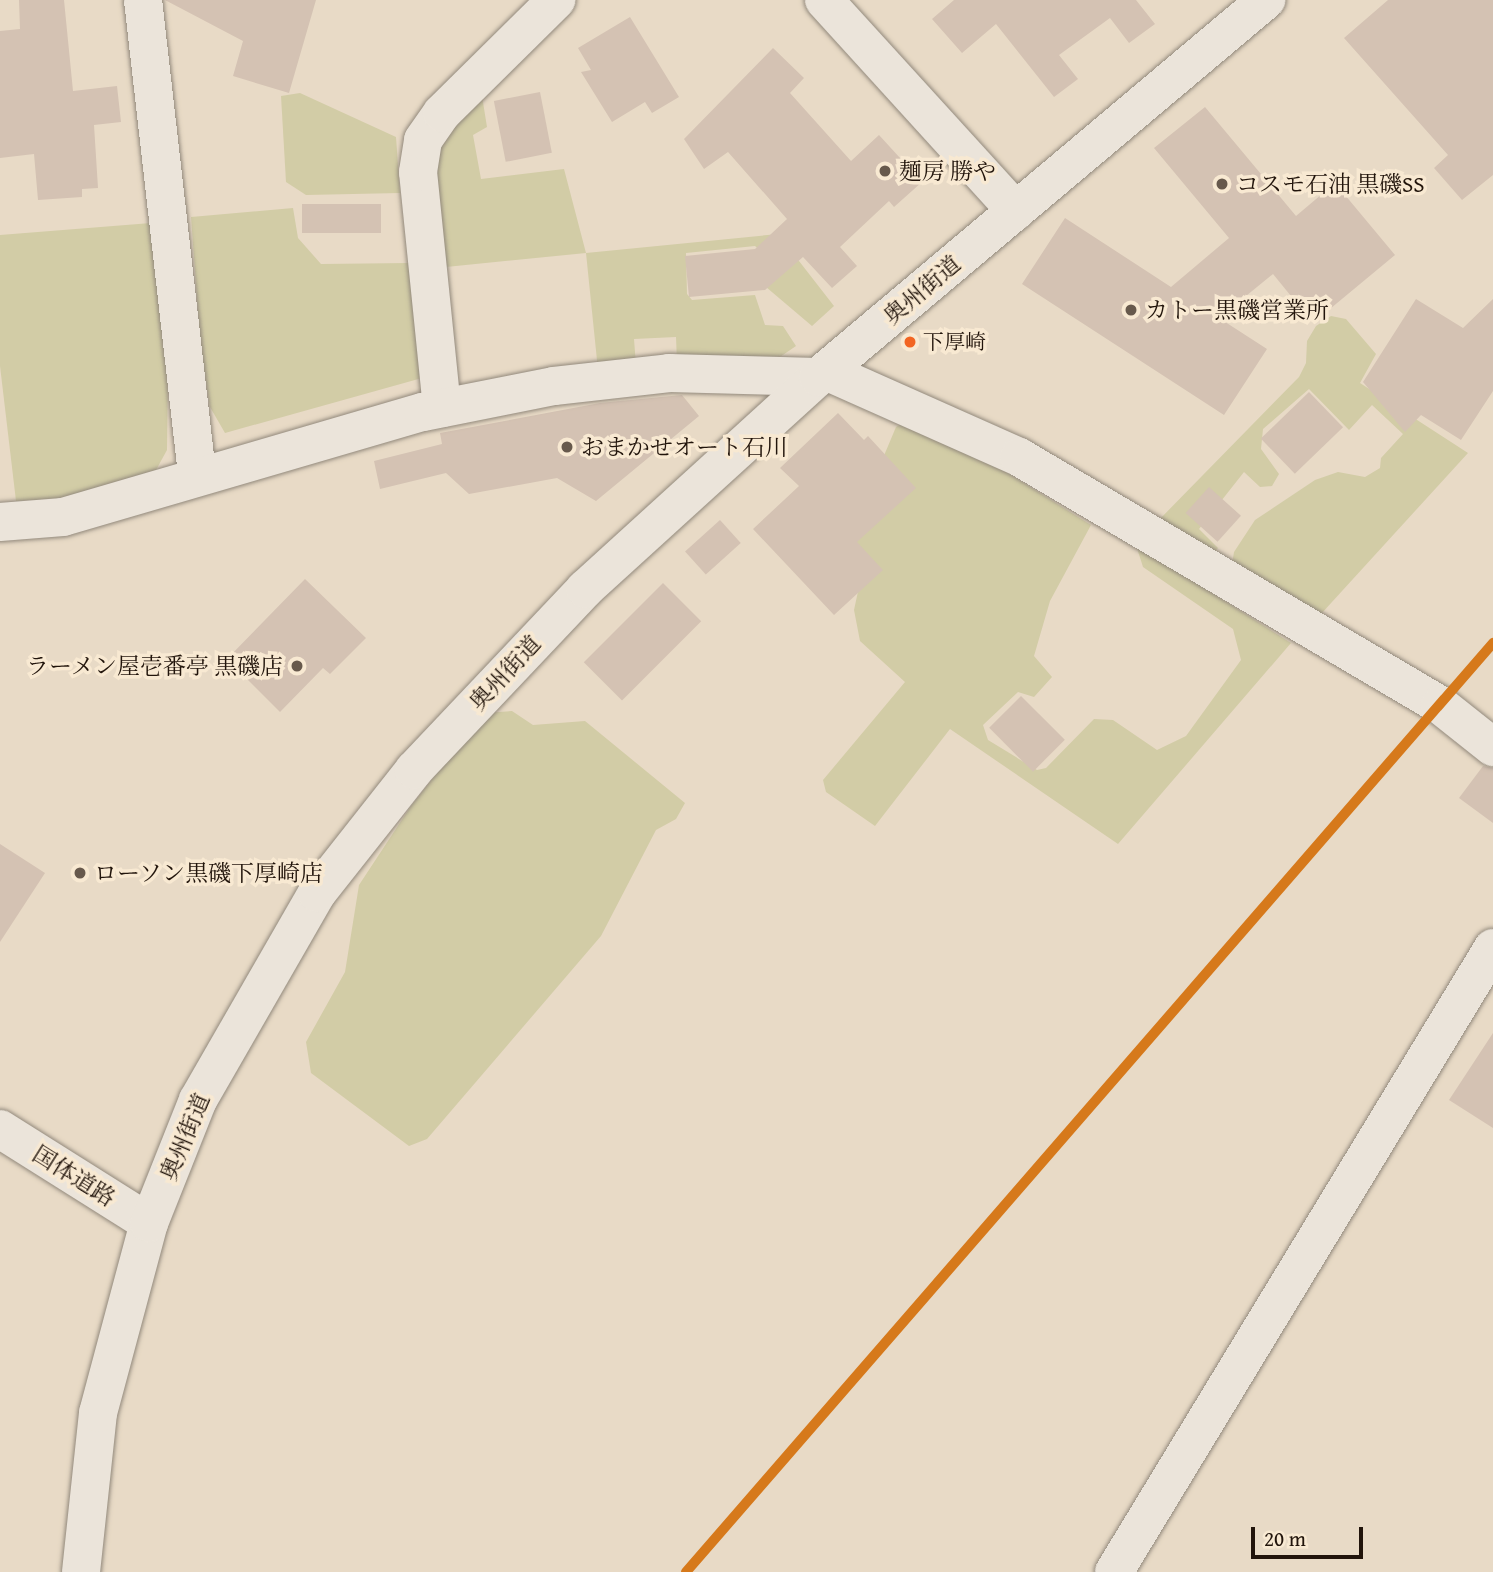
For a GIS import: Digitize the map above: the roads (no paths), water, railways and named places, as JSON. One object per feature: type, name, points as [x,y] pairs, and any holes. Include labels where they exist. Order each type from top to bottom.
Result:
[{"type":"street","points":[[143,0],[197,477]]},
{"type":"street","points":[[442,408],[418,173],[423,140],[442,113],[556,0]]},
{"type":"street","points":[[824,0],[1016,211]]},
{"type":"street","name":"奥州街道","points":[[81,1572],[98,1413],[149,1223],[198,1100],[317,893],[414,771],[585,589],[822,374],[1266,0]]},
{"type":"street","points":[[0,522],[63,517],[442,408],[554,386],[669,373],[822,374],[1019,457],[1440,705],[1493,747]]},
{"type":"street","points":[[1114,1572],[1493,948]]},
{"type":"street","name":"国体道路","points":[[0,1129],[149,1223]]},
{"type":"place","name":"麺房 勝や","points":[[885,171]]},
{"type":"place","name":"コスモ石油 黒磯SS","points":[[1222,184]]},
{"type":"place","name":"カトー黒磯営業所","points":[[1131,310]]},
{"type":"place","name":"下厚崎","points":[[910,342]]},
{"type":"place","name":"おまかせオート石川","points":[[567,447]]},
{"type":"place","name":"ラーメン屋壱番亭 黒磯店","points":[[297,666]]},
{"type":"place","name":"ローソン黒磯下厚崎店","points":[[80,873]]}]
